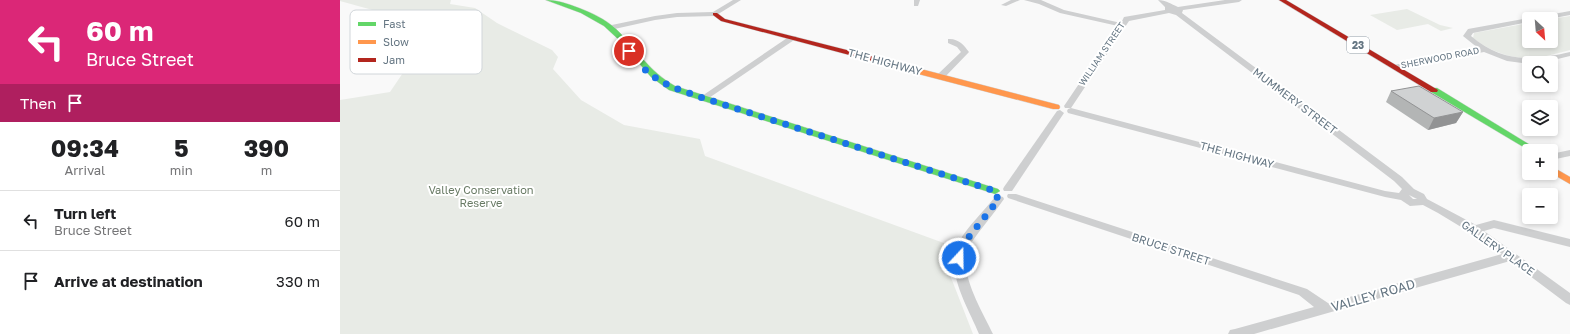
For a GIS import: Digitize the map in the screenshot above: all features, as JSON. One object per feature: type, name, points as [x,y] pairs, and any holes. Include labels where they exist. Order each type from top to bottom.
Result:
[{"type":"street","points":[[549,0],[581,11],[610,28],[645,70],[663,84],[997,195]]},
{"type":"street","points":[[610,28],[662,17],[715,14],[738,0]]},
{"type":"street","points":[[1004,5],[1017,0]]},
{"type":"street","points":[[1027,0],[1040,2],[1062,12],[1122,25]]},
{"type":"street","name":"MUMMERY STREET","points":[[1160,0],[1398,178],[1407,194]]},
{"type":"street","name":"WILLIAM STREET","points":[[1070,108],[1127,19],[1239,0]]},
{"type":"street","name":"23","points":[[1282,0],[1524,144]]},
{"type":"street","points":[[1558,15],[1570,13]]},
{"type":"street","name":"THE HIGHWAY","points":[[715,14],[723,20],[940,77],[1058,110],[1060,105],[1385,194],[1407,194],[1415,203],[1420,203],[1423,201]]},
{"type":"street","name":"SHERWOOD ROAD","points":[[1522,21],[1471,31],[1467,36],[1474,43],[1501,56],[1526,61],[1538,61],[1570,54]]},
{"type":"street","points":[[703,98],[793,38]]},
{"type":"street","points":[[940,77],[965,52],[960,45],[951,41]]},
{"type":"street","name":"SHERWOOD ROAD","points":[[1394,67],[1485,49]]},
{"type":"street","name":"23","points":[[1434,91],[1475,123],[1522,152]]},
{"type":"street","points":[[986,334],[960,275],[959,258],[964,243],[997,195],[999,188],[1010,193],[1058,110]]},
{"type":"street","points":[[1475,123],[1486,121]]},
{"type":"street","points":[[1558,157],[1570,153]]},
{"type":"street","points":[[1558,164],[1570,172]]},
{"type":"street","points":[[1558,173],[1570,181]]},
{"type":"street","name":"BRUCE STREET","points":[[1010,193],[1303,292],[1327,308]]},
{"type":"street","name":"GALLERY PLACE","points":[[1423,201],[1443,209],[1511,256],[1570,300]]},
{"type":"street","points":[[1474,230],[1494,224],[1570,243]]},
{"type":"street","name":"VALLEY ROAD","points":[[1235,334],[1511,256]]},
{"type":"green space","name":"Valley Conservation Reserve","points":[[451,0],[450,4],[475,8],[478,10],[373,10],[340,1]]},
{"type":"green space","points":[[1407,9],[1440,25],[1453,28],[1441,31],[1428,24],[1397,30],[1370,15]]},
{"type":"green space","name":"Valley Conservation Reserve","points":[[482,13],[497,23],[552,50],[558,57],[553,69],[581,100],[624,125],[700,139],[705,156],[952,246],[950,275],[973,334],[340,334],[340,100],[390,92],[402,74],[482,74]]},
{"type":"green space","points":[[1570,16],[1570,50],[1549,56],[1522,56],[1522,58],[1513,57],[1492,50],[1473,38],[1474,33],[1522,24],[1522,48],[1558,48],[1558,18]]},
{"type":"building","points":[[1419,86],[1463,112],[1434,118],[1391,91]]},
{"type":"traffic: fast","points":[[549,0],[591,15],[606,24],[621,38],[646,69],[672,88],[995,191]]},
{"type":"traffic: fast","points":[[1434,90],[1524,144]]},
{"type":"traffic: slow","points":[[887,63],[1056,107]]},
{"type":"traffic: slow","points":[[1558,173],[1570,181]]},
{"type":"traffic: jam","points":[[1282,0],[1434,90]]},
{"type":"traffic: jam","points":[[715,14],[723,20],[887,63]]},
{"type":"route","points":[[629,51],[645,70],[663,84],[995,191],[994,193],[996,197],[999,199],[964,243],[959,258]]}]
